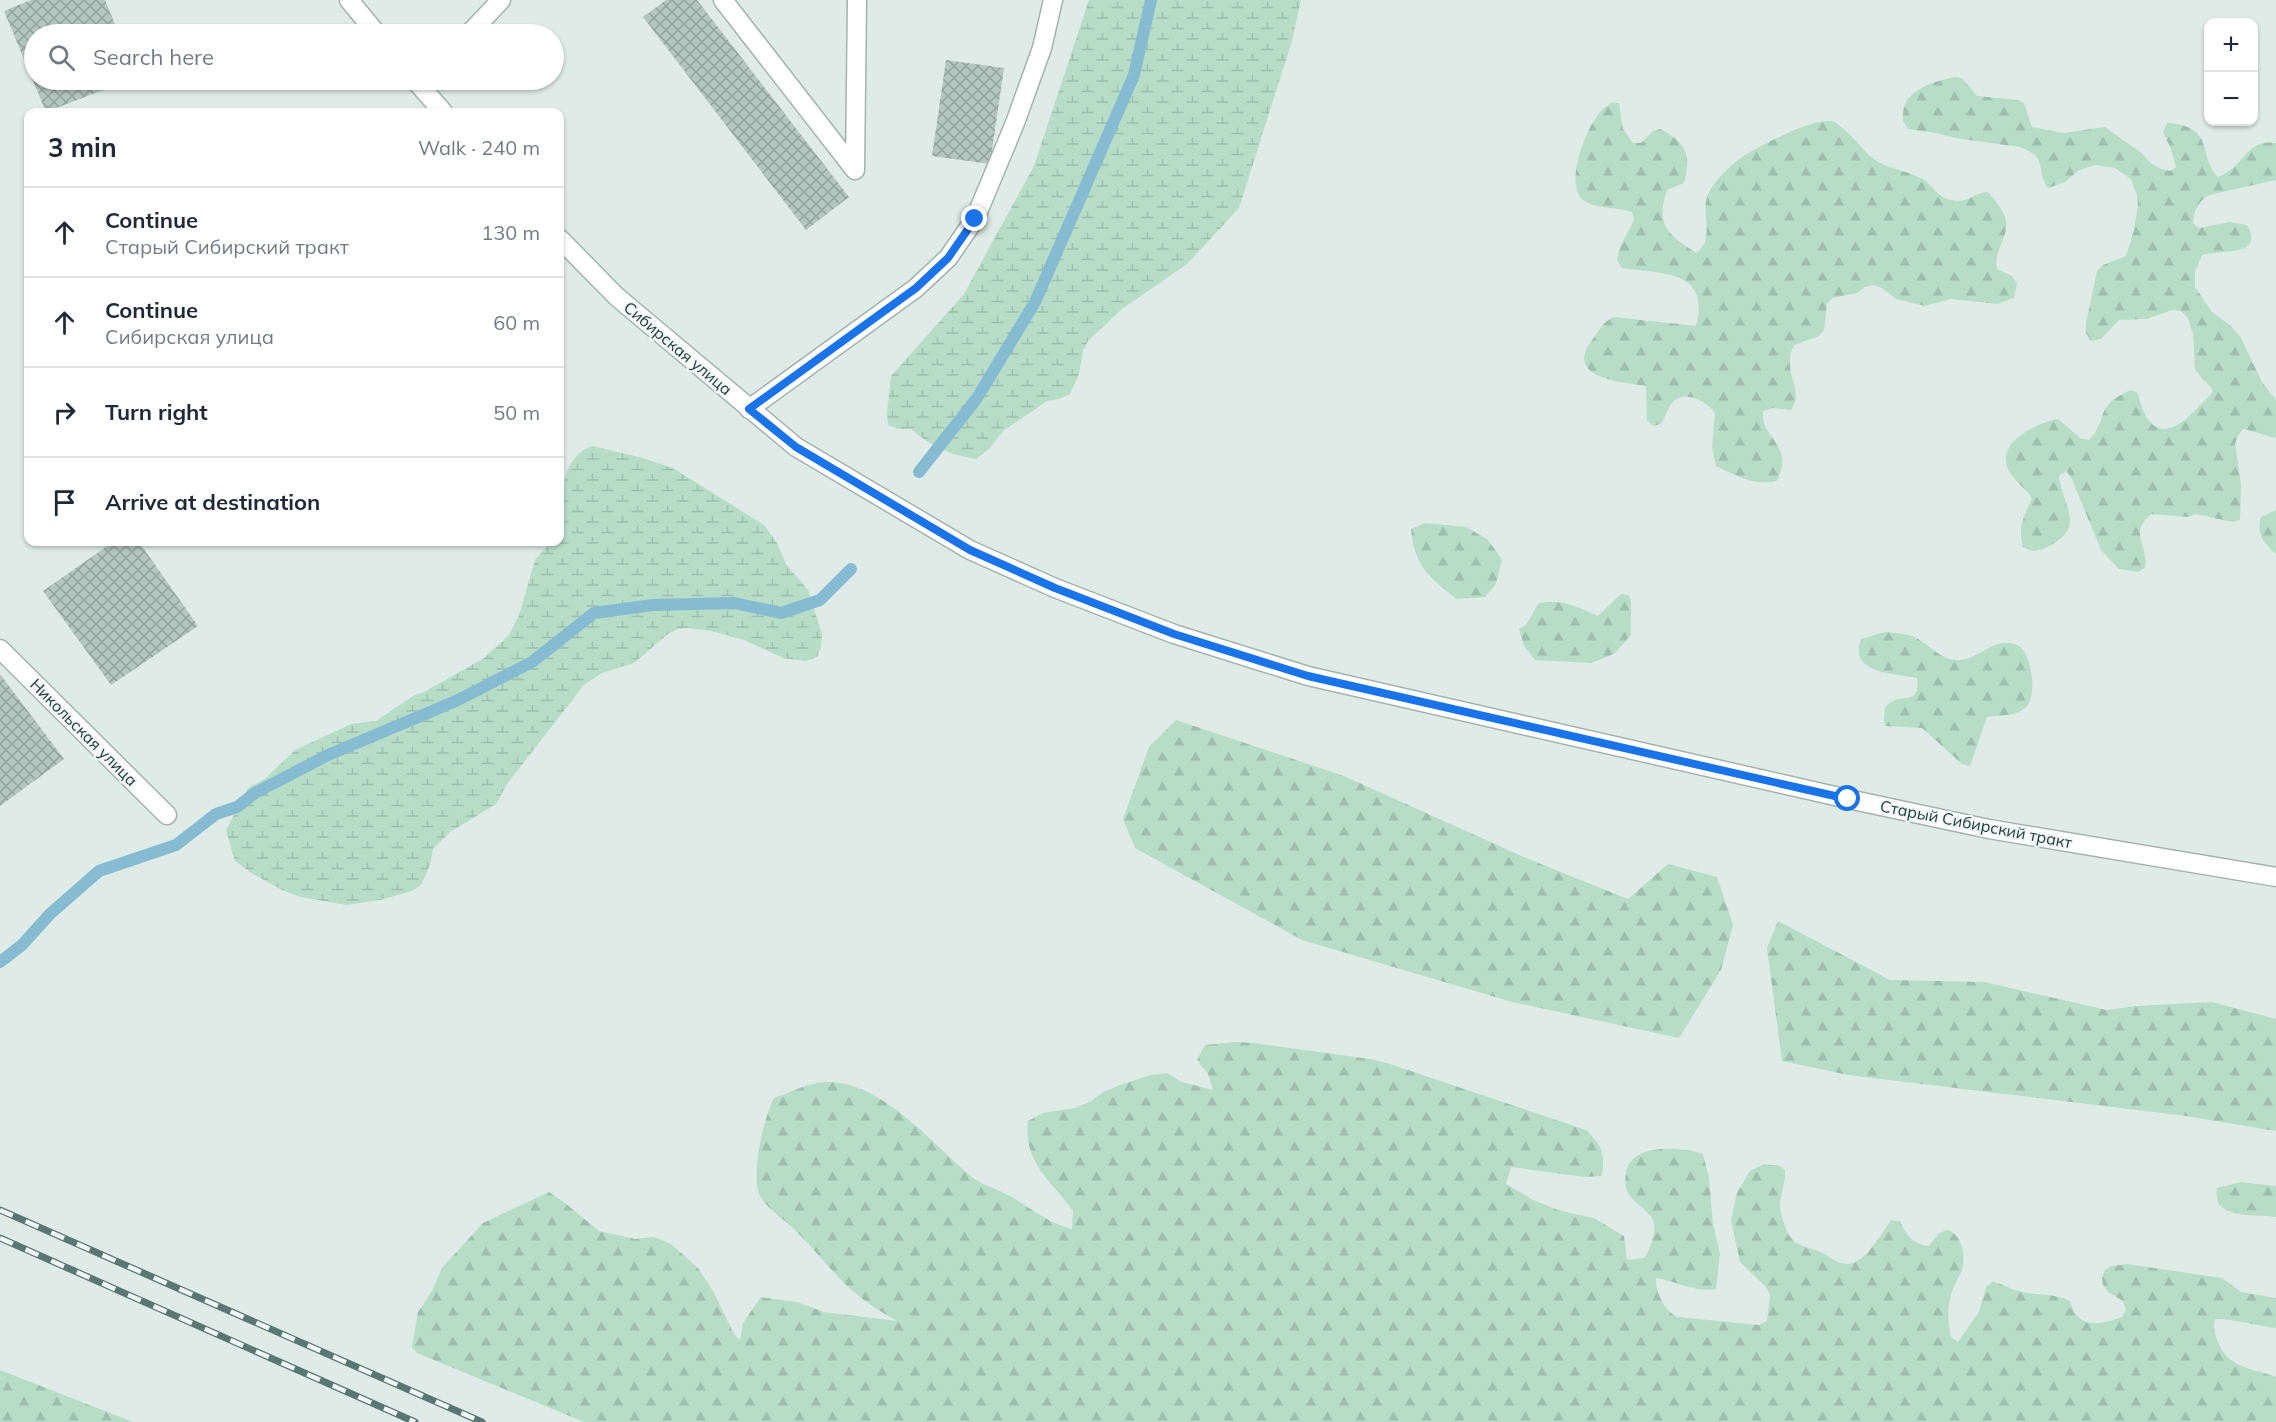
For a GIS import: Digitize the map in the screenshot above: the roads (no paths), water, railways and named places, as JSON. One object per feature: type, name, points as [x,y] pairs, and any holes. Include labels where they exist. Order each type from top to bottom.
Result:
[{"type":"street","points":[[349,0],[369,24]]},
{"type":"street","points":[[478,24],[501,0]]},
{"type":"street","points":[[723,0],[855,170],[857,0]]},
{"type":"street","points":[[749,409],[916,288],[948,258],[975,219],[1015,123],[1042,48],[1053,0]]},
{"type":"street","points":[[427,90],[440,108]]},
{"type":"street","name":"Сибирская улица","points":[[564,243],[617,297],[796,447],[970,550],[1055,588]]},
{"type":"street","name":"Старый Сибирский тракт","points":[[1055,588],[1174,634],[1308,676],[1617,748],[1946,820],[2276,877]]},
{"type":"street","name":"Никольская улица","points":[[0,649],[167,815]]},
{"type":"waterway","points":[[919,472],[977,398],[1035,302],[1134,75],[1151,0]]},
{"type":"waterway","points":[[0,962],[22,945],[50,914],[99,871],[176,845],[216,814],[237,807],[255,793],[328,755],[456,701],[532,662],[594,613],[652,605],[734,603],[781,613],[820,600],[851,569]]},
{"type":"railway","points":[[0,1210],[482,1422]]},
{"type":"railway","points":[[0,1238],[415,1422]]}]
